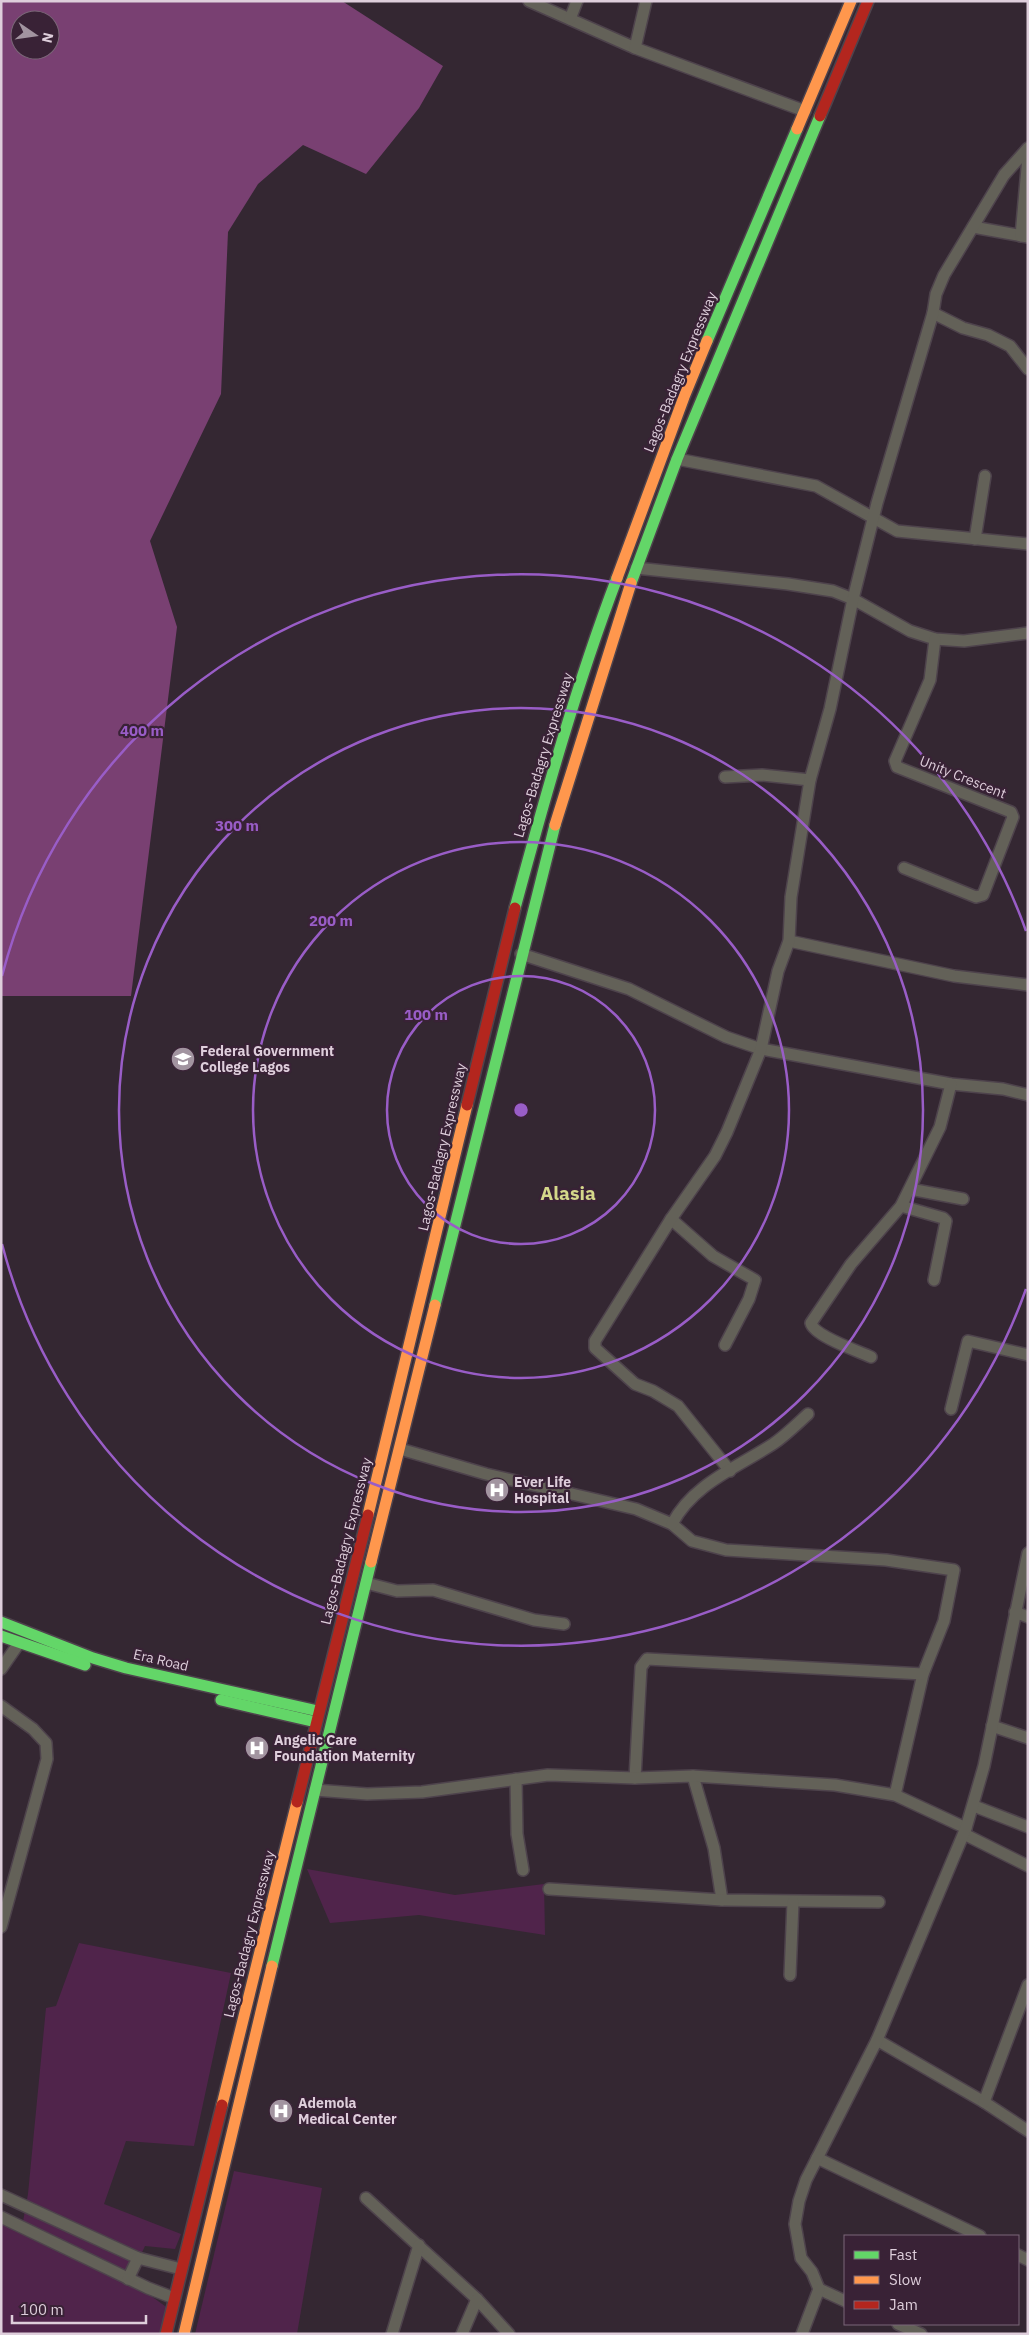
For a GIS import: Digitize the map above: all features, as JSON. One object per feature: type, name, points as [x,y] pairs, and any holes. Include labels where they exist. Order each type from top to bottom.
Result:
[{"type":"main road","name":"Lagos-Badagry Expressway","points":[[166,2334],[407,1357],[506,942],[550,781],[598,628],[684,397],[851,1]]},
{"type":"main road","points":[[184,2334],[314,1790],[552,834],[636,568],[677,459],[868,1]]},
{"type":"main road","name":"Era Road","points":[[1,1622],[93,1658],[126,1668],[317,1717]]},
{"type":"main road","points":[[1,1636],[122,1676],[317,1717]]},
{"type":"street","points":[[529,1],[635,48],[805,111]]},
{"type":"street","points":[[570,19],[577,1]]},
{"type":"street","points":[[635,48],[646,1]]},
{"type":"street","points":[[730,1471],[678,1406],[653,1391],[635,1384],[595,1348],[595,1341],[671,1219],[715,1156],[728,1132],[760,1049],[778,971],[789,941],[791,897],[810,780],[830,709],[853,599],[874,518],[933,313],[936,294],[944,275],[1004,176],[1028,148]]},
{"type":"street","points":[[973,227],[1025,236],[1028,156]]},
{"type":"street","points":[[933,313],[963,328],[988,335],[1010,346],[1028,369]]},
{"type":"street","points":[[677,459],[816,486],[897,531],[1028,544]]},
{"type":"street","points":[[975,540],[985,476]]},
{"type":"street","points":[[636,568],[788,584],[833,591],[853,599],[910,631],[934,639],[964,642],[1028,633]]},
{"type":"street","name":"Unity Crescent","points":[[904,868],[976,898],[983,894],[1013,817],[1011,812],[897,767],[895,761],[930,680],[934,639]]},
{"type":"street","points":[[725,778],[754,775],[810,780]]},
{"type":"street","points":[[789,941],[954,976],[1028,985]]},
{"type":"street","points":[[521,954],[629,989],[726,1037],[760,1049],[952,1084],[1003,1089],[1028,1095]]},
{"type":"street","points":[[871,1357],[827,1338],[813,1328],[811,1323],[851,1264],[901,1206],[940,1126],[952,1084]]},
{"type":"street","points":[[910,1189],[963,1199]]},
{"type":"street","points":[[901,1206],[942,1218],[946,1221],[934,1280]]},
{"type":"street","points":[[671,1219],[713,1256],[755,1280],[749,1299],[724,1345]]},
{"type":"street","points":[[950,1409],[968,1340],[1028,1354]]},
{"type":"street","points":[[672,1524],[686,1500],[702,1486],[775,1443],[808,1414]]},
{"type":"street","points":[[400,1449],[486,1474],[636,1509],[672,1524],[692,1541],[726,1550],[877,1559],[954,1570],[944,1621],[923,1674],[895,1795]]},
{"type":"street","points":[[802,2334],[819,2289],[812,2272],[801,2258],[795,2224],[799,2201],[806,2180],[878,2040],[974,1806],[1028,1553]]},
{"type":"street","points":[[366,1583],[397,1591],[432,1590],[534,1620],[564,1624]]},
{"type":"street","points":[[1015,1612],[1028,1617]]},
{"type":"street","points":[[1,1669],[19,1643]]},
{"type":"street","points":[[635,1778],[641,1667],[647,1659],[923,1674]]},
{"type":"street","points":[[1,1706],[33,1729],[46,1743],[47,1758],[1,1927]]},
{"type":"street","points":[[992,1726],[1028,1738]]},
{"type":"street","points":[[314,1790],[367,1794],[422,1792],[548,1776],[635,1778],[693,1776],[835,1785],[895,1795],[1028,1866]]},
{"type":"street","points":[[693,1776],[714,1848],[722,1900]]},
{"type":"street","points":[[516,1779],[517,1834],[523,1870]]},
{"type":"street","points":[[974,1806],[1028,1827]]},
{"type":"street","points":[[549,1889],[722,1900],[879,1902]]},
{"type":"street","points":[[790,1975],[794,1902]]},
{"type":"street","points":[[984,2102],[1028,1984]]},
{"type":"street","points":[[878,2040],[984,2102],[1028,2131]]},
{"type":"street","points":[[817,2158],[978,2235]]},
{"type":"street","points":[[1,2195],[138,2258],[181,2269]]},
{"type":"street","points":[[366,2198],[477,2299],[509,2334]]},
{"type":"street","points":[[1,2217],[128,2279],[174,2298]]},
{"type":"street","points":[[392,2334],[419,2245]]},
{"type":"street","points":[[128,2279],[138,2258]]},
{"type":"street","points":[[819,2289],[844,2300]]},
{"type":"street","points":[[462,2334],[477,2299]]},
{"type":"street","points":[[900,2325],[918,2333]]},
{"type":"shaded area","points":[[1,1],[342,1],[443,66],[419,108],[366,174],[303,145],[258,184],[228,232],[221,394],[150,541],[177,627],[131,996],[1,996]]},
{"type":"shaded area","points":[[307,1869],[455,1895],[544,1884],[545,1935],[419,1915],[330,1923]]},
{"type":"shaded area","points":[[79,1943],[231,1973],[194,2146],[126,2141],[104,2204],[181,2234],[175,2249],[145,2246],[129,2280],[169,2309],[160,2334],[1,2334],[1,2217],[22,2227],[28,2194],[46,2008],[56,2006]]},
{"type":"shaded area","points":[[234,2171],[322,2188],[297,2334],[195,2334]]},
{"type":"traffic: fast","points":[[631,583],[677,459],[820,116]]},
{"type":"traffic: fast","points":[[707,341],[797,129]]},
{"type":"traffic: fast","points":[[515,908],[575,701],[617,578]]},
{"type":"traffic: fast","points":[[435,1305],[555,825]]},
{"type":"traffic: fast","points":[[272,1966],[371,1562]]},
{"type":"traffic: fast","points":[[1,1622],[93,1658],[126,1668],[318,1711]]},
{"type":"traffic: fast","points":[[1,1636],[85,1665]]},
{"type":"traffic: fast","points":[[221,1700],[316,1722]]},
{"type":"traffic: slow","points":[[797,129],[851,1]]},
{"type":"traffic: slow","points":[[617,578],[684,397],[707,341]]},
{"type":"traffic: slow","points":[[555,825],[631,583]]},
{"type":"traffic: slow","points":[[368,1515],[467,1105]]},
{"type":"traffic: slow","points":[[371,1562],[435,1305]]},
{"type":"traffic: slow","points":[[222,2105],[297,1802]]},
{"type":"traffic: slow","points":[[184,2334],[272,1966]]},
{"type":"traffic: jam","points":[[820,116],[868,1]]},
{"type":"traffic: jam","points":[[467,1105],[515,908]]},
{"type":"traffic: jam","points":[[297,1802],[368,1515]]},
{"type":"traffic: jam","points":[[166,2334],[222,2105]]},
{"type":"place","name":"Federal Government College Lagos","points":[[183,1059]]},
{"type":"place","name":"Ever Life Hospital","points":[[497,1490]]},
{"type":"place","name":"Angelic Care Foundation Maternity","points":[[257,1748]]},
{"type":"place","name":"Ademola Medical Center","points":[[281,2111]]},
{"type":"district","name":"Alasia","points":[[568,1193]]}]
